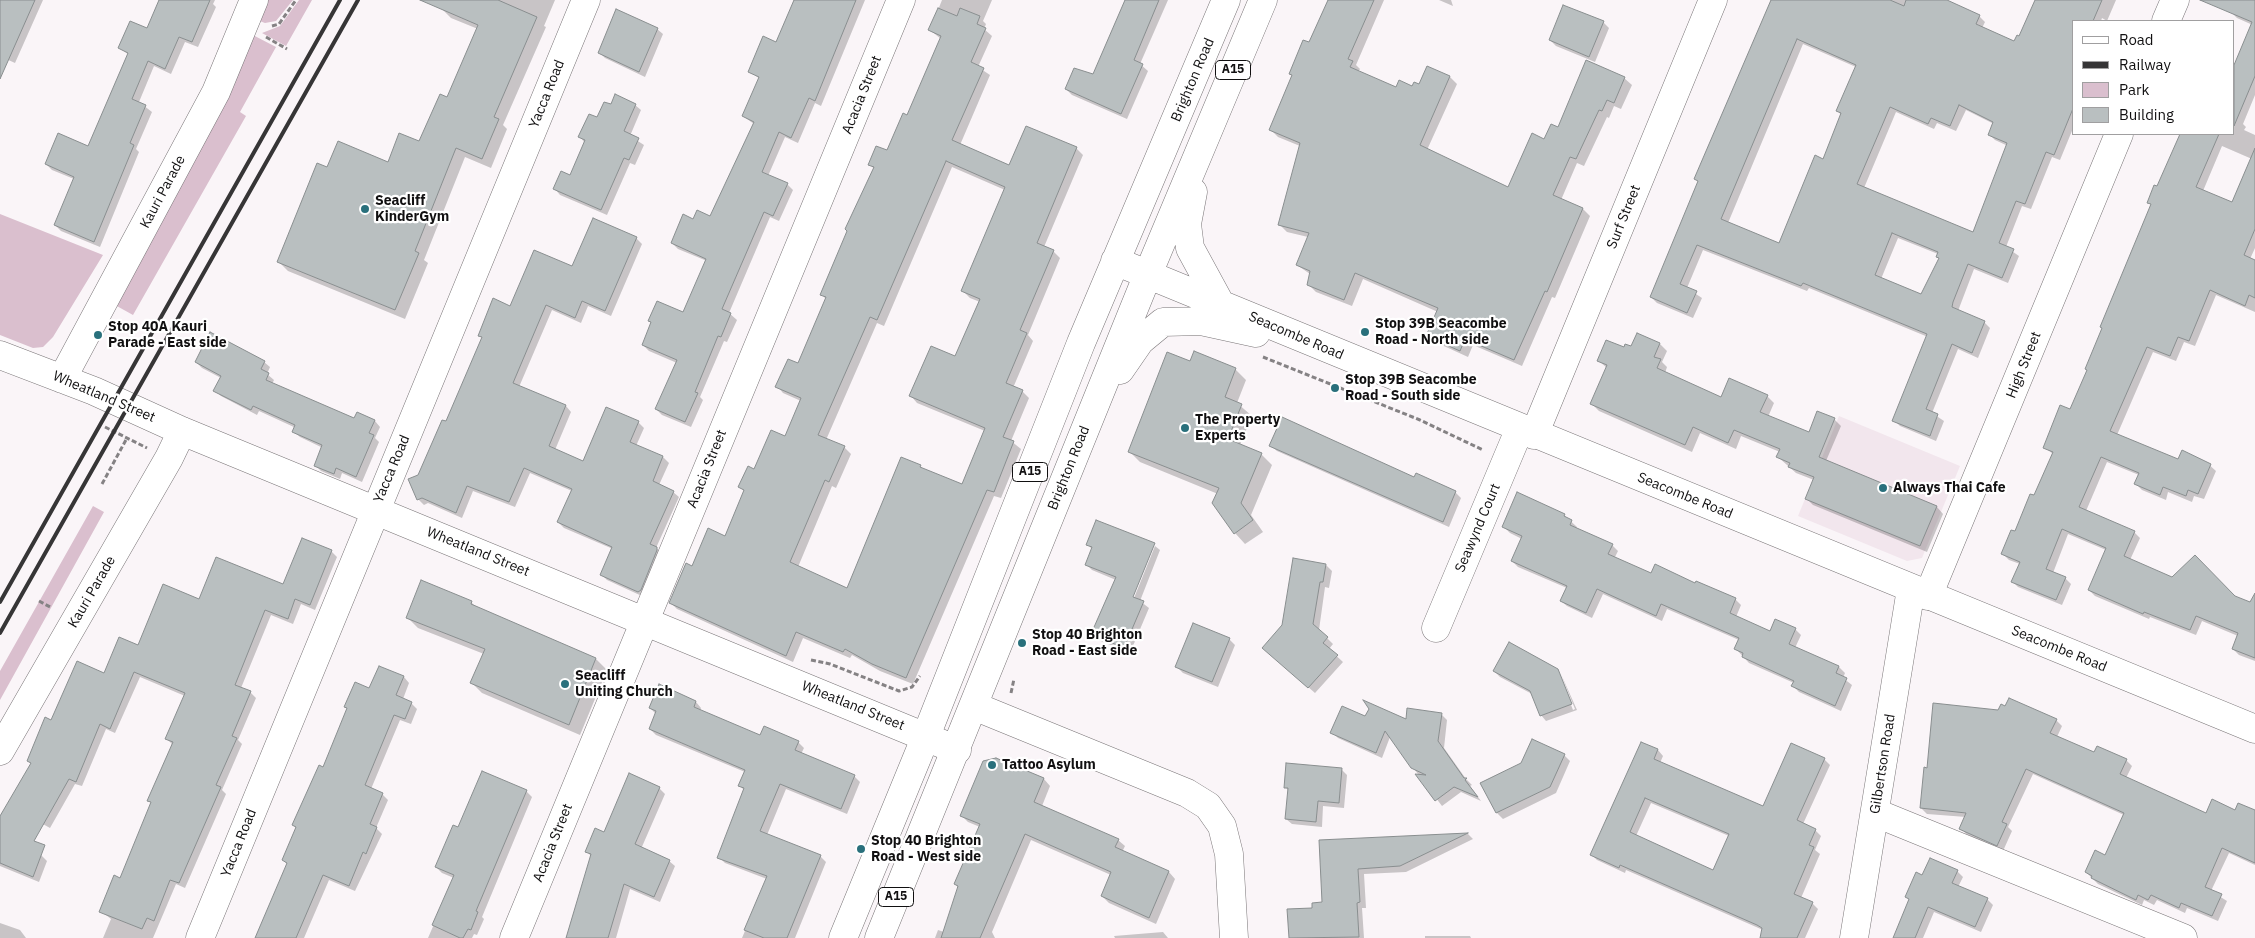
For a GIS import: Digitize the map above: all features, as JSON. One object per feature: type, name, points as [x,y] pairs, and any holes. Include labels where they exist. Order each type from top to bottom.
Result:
[{"type":"street","name":"Kauri Parade","points":[[62,379],[216,92],[254,0]]},
{"type":"street","name":"Yacca Road","points":[[200,938],[586,0]]},
{"type":"street","name":"Acacia Street","points":[[514,938],[901,0]]},
{"type":"street","name":"Brighton Road","points":[[843,938],[926,736],[1115,261],[1226,0]]},
{"type":"street","name":"Brighton Road","points":[[879,938],[957,750],[1090,415],[1263,0]]},
{"type":"street","name":"Surf Street","points":[[1527,432],[1713,0]]},
{"type":"street","points":[[2166,20],[2175,0]]},
{"type":"street","name":"High Street","points":[[1920,592],[2119,135]]},
{"type":"street","points":[[1204,139],[1187,224],[1190,248],[1221,305]]},
{"type":"street","name":"Seacombe Road","points":[[1115,261],[2255,730]]},
{"type":"street","points":[[1090,415],[1140,341],[1163,322],[1201,321],[1326,348]]},
{"type":"street","name":"Wheatland Street","points":[[0,355],[957,750]]},
{"type":"street","name":"Kauri Parade","points":[[0,752],[169,458],[182,431]]},
{"type":"street","name":"Seawynd Court","points":[[1436,628],[1527,432]]},
{"type":"street","name":"Gilbertson Road","points":[[1854,938],[1876,813],[1920,592]]},
{"type":"street","points":[[974,706],[1187,793],[1208,806],[1222,826],[1229,854],[1234,938]]},
{"type":"street","points":[[1876,813],[2183,938]]},
{"type":"path","points":[[267,27],[279,24],[296,0]]},
{"type":"path","points":[[1254,354],[1420,420],[1488,452]]},
{"type":"path","points":[[102,484],[127,438]]},
{"type":"path","points":[[39,601],[52,608]]},
{"type":"path","points":[[806,660],[830,664],[899,691],[912,687],[922,673]]},
{"type":"path","points":[[1011,693],[1014,677]]},
{"type":"shaded area","points":[[1839,416],[1960,466],[1922,558],[1907,561],[1798,516]]},
{"type":"green space","points":[[262,0],[293,0],[276,21],[265,23],[254,19]]},
{"type":"green space","points":[[299,0],[312,0],[286,46],[262,33],[280,26]]},
{"type":"green space","points":[[249,33],[276,47],[240,112],[246,116],[133,315],[115,305]]},
{"type":"green space","points":[[0,214],[103,255],[53,337],[43,347],[33,348],[0,335]]},
{"type":"green space","points":[[93,506],[104,512],[0,700],[0,671]]},
{"type":"building","points":[[0,0],[35,0],[0,79]]},
{"type":"building","points":[[159,0],[210,0],[192,42],[179,37],[165,69],[148,61],[132,99],[146,105],[130,143],[134,145],[94,242],[54,225],[74,177],[45,164],[58,133],[88,146],[128,53],[118,48],[130,21],[147,28]]},
{"type":"building","name":"Seacliff KinderGym","points":[[420,0],[498,0],[537,17],[494,117],[499,119],[482,159],[456,148],[415,251],[419,253],[395,310],[277,262],[317,163],[327,167],[338,141],[388,162],[399,133],[419,141],[440,94],[447,97],[478,25]]},
{"type":"building","points":[[794,0],[856,0],[815,101],[809,98],[791,138],[779,132],[762,172],[788,183],[773,216],[764,212],[722,309],[731,313],[721,337],[718,336],[695,392],[698,393],[685,422],[655,409],[677,360],[642,345],[651,322],[648,321],[657,301],[683,312],[706,259],[671,243],[683,214],[693,219],[697,210],[710,216],[754,122],[742,116],[759,77],[748,72],[763,36],[776,42]]},
{"type":"building","points":[[1125,0],[1159,0],[1134,60],[1143,64],[1121,114],[1065,89],[1074,68],[1093,74]]},
{"type":"building","points":[[1328,0],[1374,0],[1348,59],[1353,61],[1350,67],[1396,87],[1399,80],[1412,86],[1414,82],[1419,84],[1427,66],[1450,76],[1420,145],[1508,187],[1532,133],[1544,139],[1551,124],[1558,127],[1586,60],[1625,77],[1614,103],[1607,100],[1602,111],[1599,110],[1576,159],[1570,157],[1553,195],[1583,208],[1547,292],[1545,291],[1514,360],[1465,339],[1460,351],[1426,336],[1438,308],[1355,273],[1344,300],[1307,285],[1310,271],[1296,265],[1309,233],[1278,225],[1300,143],[1269,130],[1292,75],[1289,74],[1303,40],[1309,42]]},
{"type":"building","points":[[1771,0],[1890,0],[1904,6],[1906,0],[1947,0],[1980,15],[1976,24],[2014,41],[2017,35],[2019,36],[2035,0],[2102,0],[2093,20],[2072,20],[2072,111],[2054,155],[2046,152],[2025,204],[2016,201],[1999,243],[2014,249],[2002,278],[1968,264],[1953,302],[1952,307],[1985,321],[1972,353],[1952,344],[1926,409],[1938,414],[1930,436],[1892,421],[1927,334],[1803,283],[1801,286],[1697,245],[1680,284],[1697,291],[1687,313],[1650,297],[1698,181],[1694,179]],"holes":[[[1797,39],[1856,65],[1836,111],[1841,113],[1823,159],[1815,155],[1779,243],[1721,219]],[[1959,105],[1993,122],[1988,135],[2007,143],[1973,232],[1857,184],[1890,107],[1928,124],[1931,118],[1950,126]],[[1892,233],[1938,252],[1936,257],[1939,258],[1921,294],[1875,275]]]},
{"type":"building","points":[[2200,0],[2255,0],[2255,76],[2235,124],[2235,63],[2252,22]]},
{"type":"building","points":[[1563,5],[1604,21],[1589,57],[1549,40]]},
{"type":"building","points":[[938,8],[957,16],[960,8],[980,16],[977,24],[986,28],[971,62],[984,68],[952,140],[1009,165],[1026,126],[1077,147],[1037,243],[1054,250],[1020,330],[1027,333],[1006,383],[1023,390],[1003,437],[1014,441],[994,492],[987,490],[906,678],[872,664],[845,649],[843,652],[796,632],[786,656],[669,603],[686,563],[692,566],[708,528],[725,536],[744,490],[738,487],[748,466],[754,469],[771,430],[785,436],[801,398],[775,387],[788,359],[798,363],[826,297],[820,295],[847,231],[845,229],[874,167],[868,165],[876,146],[887,150],[903,113],[907,115],[941,36],[928,30]],"holes":[[[946,161],[1005,187],[961,291],[980,299],[955,356],[931,346],[909,396],[985,428],[962,484],[901,457],[847,588],[790,562],[825,480],[829,482],[845,446],[818,435],[870,317],[877,320]]]},
{"type":"building","points":[[616,9],[658,28],[639,72],[598,53]]},
{"type":"building","points":[[615,94],[636,104],[624,131],[639,138],[629,160],[624,158],[601,210],[553,189],[561,171],[570,175],[585,140],[578,137],[589,114],[597,117],[604,102],[611,104]]},
{"type":"building","points":[[2180,135],[2219,135],[2196,187],[2232,202],[2255,148],[2255,229],[2244,255],[2255,260],[2255,298],[2249,295],[2245,306],[2210,290],[2189,341],[2178,337],[2170,356],[2147,347],[2110,431],[2178,459],[2182,450],[2211,464],[2198,494],[2188,490],[2186,496],[2163,487],[2160,495],[2134,484],[2139,473],[2101,457],[2079,507],[2135,531],[2124,556],[2172,577],[2195,555],[2235,596],[2250,602],[2255,593],[2255,658],[2232,649],[2238,633],[2196,616],[2190,630],[2144,612],[2143,614],[2088,590],[2106,548],[2062,529],[2046,569],[2066,577],[2056,600],[2011,582],[2020,562],[2001,554],[2011,530],[2015,531],[2030,494],[2034,495],[2053,452],[2043,448],[2060,405],[2070,409],[2087,370],[2085,369],[2102,328],[2100,327],[2151,204],[2147,203],[2154,185],[2157,186]]},
{"type":"building","points":[[593,218],[637,237],[605,311],[582,301],[575,318],[546,305],[513,383],[566,405],[549,446],[583,461],[606,407],[639,421],[630,442],[663,456],[653,481],[674,491],[650,544],[657,547],[657,550],[641,590],[638,592],[600,575],[612,547],[557,522],[572,489],[524,468],[509,502],[467,486],[456,513],[422,498],[417,500],[408,479],[418,475],[442,420],[446,421],[482,337],[478,336],[493,298],[510,306],[534,250],[572,266]]},
{"type":"building","points":[[210,332],[265,361],[261,369],[269,373],[266,380],[354,418],[357,412],[375,420],[369,433],[374,435],[356,477],[336,468],[334,474],[314,466],[322,445],[292,432],[295,425],[253,406],[251,410],[213,391],[221,376],[195,362]]},
{"type":"building","points":[[1637,333],[1660,343],[1654,357],[1661,359],[1657,368],[1721,397],[1729,378],[1768,395],[1760,412],[1809,432],[1817,411],[1835,418],[1819,457],[1937,506],[1920,546],[1805,499],[1814,477],[1788,467],[1790,463],[1776,457],[1780,449],[1734,430],[1728,443],[1693,427],[1685,445],[1590,404],[1607,365],[1597,361],[1606,340],[1624,347],[1625,344],[1631,346]]},
{"type":"building","name":"The Property Experts","points":[[1194,351],[1236,368],[1225,397],[1242,404],[1228,439],[1262,453],[1241,503],[1253,520],[1234,534],[1212,503],[1219,488],[1128,452],[1167,352],[1190,361]]},
{"type":"building","points":[[1282,417],[1414,477],[1416,473],[1456,491],[1443,522],[1269,446]]},
{"type":"building","points":[[1517,492],[1565,514],[1564,516],[1572,520],[1570,525],[1613,544],[1608,554],[1651,573],[1655,564],[1695,583],[1696,581],[1736,598],[1730,613],[1770,631],[1775,619],[1796,628],[1789,644],[1839,666],[1836,673],[1847,678],[1835,706],[1791,686],[1794,681],[1742,657],[1743,653],[1734,649],[1739,638],[1661,604],[1656,616],[1597,589],[1586,613],[1560,601],[1567,586],[1511,561],[1522,536],[1502,527]]},
{"type":"building","points":[[1096,520],[1155,543],[1133,597],[1144,601],[1124,648],[1091,634],[1116,577],[1085,565],[1092,547],[1086,545]]},
{"type":"building","points":[[302,538],[332,550],[310,605],[295,599],[288,619],[265,610],[235,685],[251,691],[232,736],[237,738],[216,785],[221,787],[179,883],[170,880],[154,921],[147,918],[142,929],[99,912],[114,875],[120,878],[151,802],[147,801],[173,742],[165,739],[185,693],[134,672],[110,729],[100,724],[76,782],[69,779],[34,841],[45,845],[33,877],[0,863],[0,816],[31,763],[27,761],[45,717],[51,720],[77,661],[104,673],[119,637],[138,645],[163,584],[199,599],[216,557],[283,584]]},
{"type":"building","points":[[1293,558],[1326,564],[1323,582],[1320,582],[1313,624],[1328,637],[1323,643],[1338,655],[1308,688],[1262,648],[1282,625]]},
{"type":"building","points":[[421,580],[472,601],[471,604],[596,658],[569,725],[470,683],[485,649],[406,618]]},
{"type":"building","points":[[1193,623],[1230,638],[1212,682],[1175,667]]},
{"type":"building","points":[[1509,642],[1558,669],[1572,704],[1540,716],[1530,691],[1493,671]]},
{"type":"building","points":[[379,666],[404,676],[396,695],[412,702],[405,719],[394,715],[365,785],[383,793],[370,824],[377,827],[366,854],[363,852],[349,886],[323,875],[296,938],[255,938],[287,863],[282,860],[296,827],[292,825],[319,765],[323,767],[347,708],[344,707],[355,682],[369,688]]},
{"type":"building","points":[[659,684],[696,701],[694,707],[760,735],[764,726],[799,741],[795,750],[855,775],[841,809],[780,784],[760,831],[821,855],[787,938],[764,938],[744,930],[767,876],[717,858],[744,788],[738,786],[745,770],[649,729],[656,711],[649,708]]},
{"type":"building","points":[[2009,698],[2057,719],[2050,733],[2094,752],[2097,746],[2127,759],[2120,774],[2206,813],[2212,799],[2235,810],[2238,803],[2255,810],[2255,863],[2222,848],[2205,887],[2222,894],[2212,916],[2181,903],[2179,908],[2151,895],[2148,900],[2138,895],[2136,900],[2091,878],[2092,876],[2085,872],[2095,850],[2105,855],[2124,813],[2026,769],[2002,822],[2007,824],[1997,846],[1959,829],[1966,813],[1920,808],[1924,767],[1927,768],[1933,703],[1998,710],[2001,704],[2005,706]]},
{"type":"building","points":[[1363,700],[1406,719],[1407,708],[1442,713],[1438,741],[1464,778],[1467,778],[1465,780],[1478,797],[1454,787],[1435,801],[1415,774],[1426,775],[1411,768],[1385,731],[1376,753],[1330,733],[1342,706],[1365,716],[1369,709]]},
{"type":"building","points":[[1532,739],[1565,754],[1550,787],[1496,813],[1480,783],[1521,763]]},
{"type":"building","points":[[1641,742],[1658,749],[1654,759],[1763,806],[1791,743],[1825,758],[1797,820],[1816,829],[1809,845],[1814,847],[1794,894],[1813,902],[1797,938],[1760,938],[1762,928],[1757,925],[1620,865],[1619,868],[1590,855]],"holes":[[[1645,798],[1729,834],[1713,870],[1630,832]]]},
{"type":"building","points":[[996,758],[1044,778],[1034,802],[1119,839],[1115,847],[1169,871],[1149,918],[1101,896],[1111,872],[1025,834],[980,938],[941,938],[958,886],[954,884],[980,824],[960,816],[983,761]]},
{"type":"building","points":[[1286,763],[1342,768],[1339,803],[1318,801],[1316,822],[1285,819],[1288,788],[1284,788]]},
{"type":"building","points":[[482,771],[527,790],[476,911],[478,912],[471,930],[468,929],[463,938],[460,938],[432,925],[454,875],[435,867],[453,825],[458,827]]},
{"type":"building","points":[[629,773],[660,787],[635,844],[670,860],[654,897],[624,884],[608,938],[566,938],[591,854],[585,852],[595,828],[604,832]]},
{"type":"building","points":[[1468,833],[1400,866],[1358,869],[1360,902],[1357,903],[1359,937],[1289,938],[1287,909],[1312,908],[1312,903],[1322,902],[1319,840]]},
{"type":"building","points":[[1930,858],[1958,870],[1952,883],[1988,898],[1975,927],[1928,907],[1915,938],[1893,938],[1909,899],[1905,897],[1916,872],[1922,875]]},
{"type":"railway","points":[[0,602],[340,0]]},
{"type":"railway","points":[[0,633],[358,0]]},
{"type":"place","name":"Seacliff KinderGym","points":[[365,209]]},
{"type":"place","name":"Stop 39B Seacombe Road - North side","points":[[1365,332]]},
{"type":"place","name":"Stop 40A Kauri Parade - East side","points":[[98,335]]},
{"type":"place","name":"Stop 39B Seacombe Road - South side","points":[[1335,388]]},
{"type":"place","name":"The Property Experts","points":[[1185,428]]},
{"type":"place","name":"Always Thai Cafe","points":[[1883,488]]},
{"type":"place","name":"Stop 40 Brighton Road - East side","points":[[1022,643]]},
{"type":"place","name":"Seacliff Uniting Church","points":[[565,684]]},
{"type":"place","name":"Tattoo Asylum","points":[[992,765]]},
{"type":"place","name":"Stop 40 Brighton Road - West side","points":[[861,849]]}]
